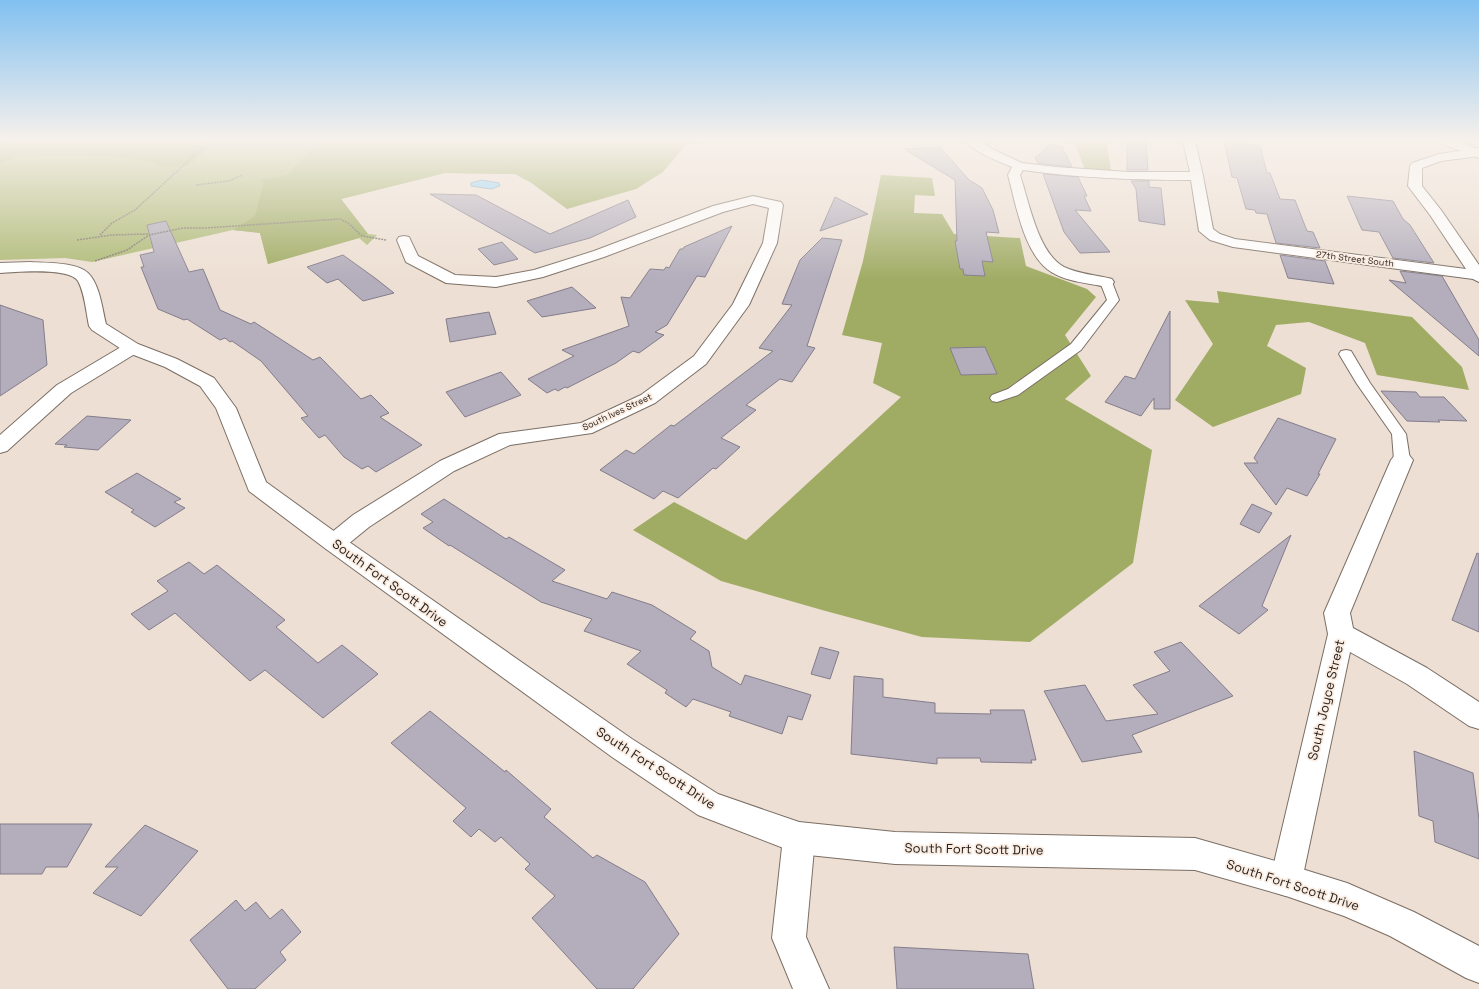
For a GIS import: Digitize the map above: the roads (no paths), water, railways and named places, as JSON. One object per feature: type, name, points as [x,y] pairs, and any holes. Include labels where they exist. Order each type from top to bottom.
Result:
[{"type":"street","points":[[1018,187],[1035,244],[1046,260],[1058,270],[1106,282]]},
{"type":"street","name":"27th Street South","points":[[1199,187],[1206,231],[1215,237],[1233,243],[1478,276]]},
{"type":"street","points":[[1416,187],[1436,213],[1478,276]]},
{"type":"street","name":"South Ives Street","points":[[334,543],[362,521],[447,466],[506,439],[585,429],[648,399],[700,360],[741,305],[770,243],[776,205],[753,200],[718,209],[679,225],[579,261],[537,274],[496,282],[452,280],[411,259],[404,240]]},
{"type":"street","name":"South Fort Scott Drive","points":[[0,268],[50,267],[82,276],[87,286],[98,326],[132,348],[171,364],[207,382],[226,408],[257,486],[334,543],[622,748],[709,805],[799,838],[895,848],[1195,854],[1286,880],[1347,900],[1402,924],[1479,965]]},
{"type":"street","points":[[0,446],[64,389],[132,348]]},
{"type":"street","name":"South Joyce Street","points":[[1286,880],[1341,634],[1337,613],[1402,460]]},
{"type":"street","points":[[1341,634],[1417,676],[1479,717]]},
{"type":"street","points":[[799,838],[788,938],[811,989]]},
{"type":"lane","points":[[997,398],[1013,392],[1076,347],[1113,300],[1106,282]]},
{"type":"lane","points":[[1346,354],[1364,384],[1399,434],[1402,460]]},
{"type":"water","points":[[479,187],[497,187],[491,189]]}]
